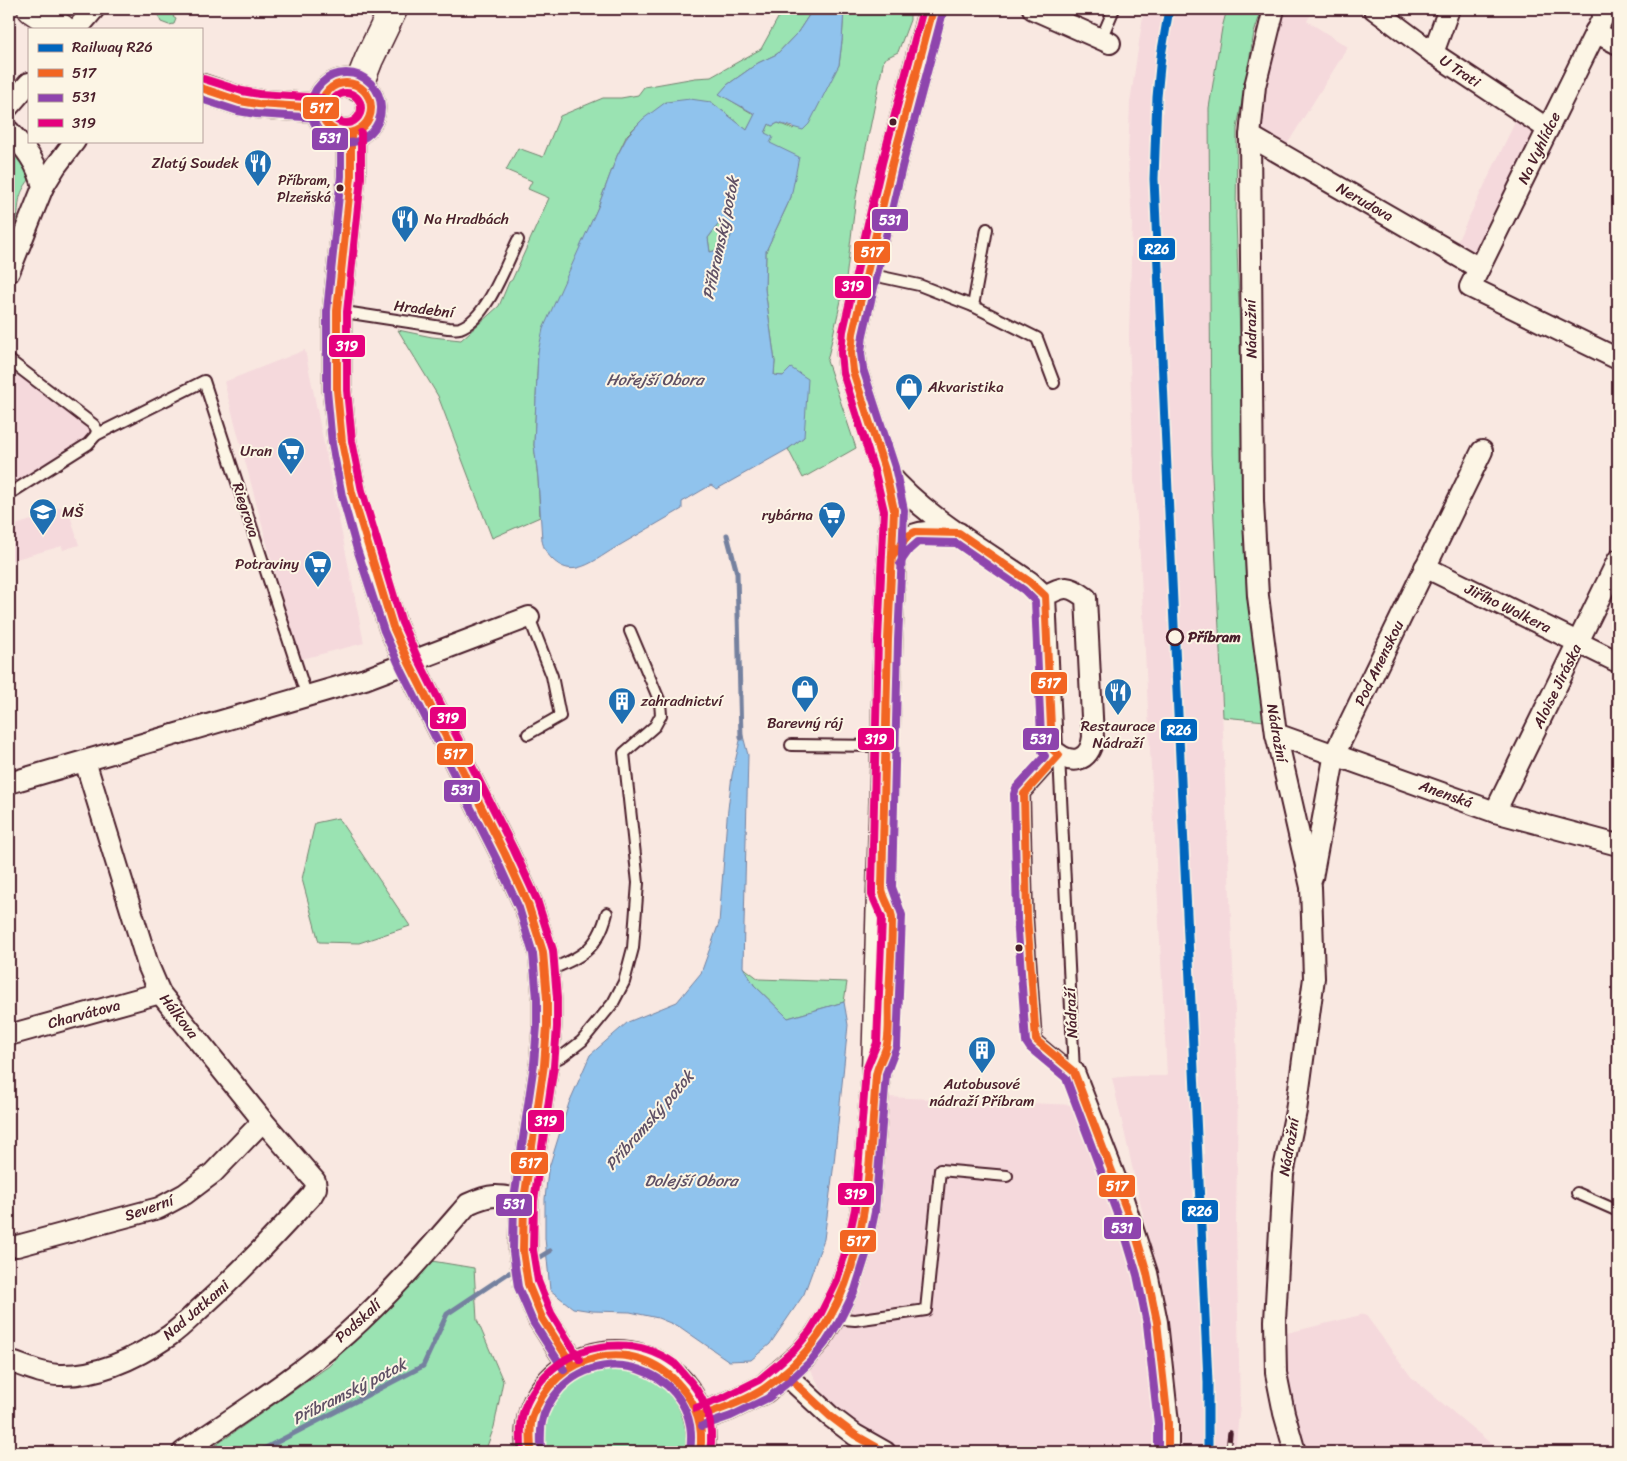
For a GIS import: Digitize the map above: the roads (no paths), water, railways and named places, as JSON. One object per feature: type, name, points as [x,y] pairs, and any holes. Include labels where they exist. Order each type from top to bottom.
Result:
[{"type":"main road","points":[[32,9],[60,28]]},
{"type":"main road","points":[[358,87],[393,9]]},
{"type":"main road","points":[[699,1417],[727,1407],[764,1389],[784,1373],[807,1350],[830,1318],[845,1287],[856,1253],[865,1210],[876,1072],[894,510],[885,470],[853,371],[851,353],[853,333],[892,166],[933,9]]},
{"type":"main road","points":[[342,84],[351,84],[358,87],[369,100],[371,108],[370,117],[359,130],[351,133],[336,131],[330,128],[322,116],[321,108],[327,92],[342,84]]},
{"type":"main road","points":[[202,88],[240,101],[258,104],[321,108]]},
{"type":"main road","points":[[351,133],[351,177],[337,311],[337,390],[342,442],[352,494],[393,627],[528,904],[537,930],[548,999],[547,1026],[544,1065],[524,1200],[523,1251],[528,1284],[542,1318],[572,1365]]},
{"type":"main road","points":[[531,1452],[530,1430],[533,1414],[548,1386],[572,1365],[586,1359],[609,1354],[633,1355],[648,1360],[668,1372],[685,1389],[699,1417],[701,1433],[700,1452]]},
{"type":"street","points":[[78,28],[94,9]]},
{"type":"street","points":[[1033,9],[1105,41]]},
{"type":"street","name":"Nádražní","points":[[1274,9],[1255,86],[1250,136],[1252,501],[1258,596],[1276,734],[1311,887],[1314,978],[1296,1111],[1283,1174],[1275,1321],[1276,1373],[1284,1413],[1295,1452]]},
{"type":"street","name":"U Trati","points":[[1374,9],[1433,53],[1548,129]]},
{"type":"street","points":[[1433,53],[1449,9]]},
{"type":"street","name":"Na Vyhlídce","points":[[1607,9],[1470,287],[1618,359]]},
{"type":"street","points":[[1595,32],[1618,44]]},
{"type":"street","points":[[9,106],[28,84]]},
{"type":"street","points":[[9,131],[33,160],[40,174],[43,187]]},
{"type":"street","name":"Nerudova","points":[[1250,136],[1480,268]]},
{"type":"street","points":[[9,272],[43,187],[74,142]]},
{"type":"street","name":"Pod Anenskou","points":[[1311,887],[1335,754],[1482,451]]},
{"type":"street","points":[[885,470],[910,498],[1030,582],[1045,596],[1057,588],[1073,588],[1086,598],[1092,744],[1088,754],[1080,759],[1072,761],[1059,755]]},
{"type":"street","points":[[892,557],[908,536],[916,532],[959,533]]},
{"type":"street","name":"Aloise Jiráska","points":[[1495,812],[1618,560]]},
{"type":"street","name":"Jiřího Wolkera","points":[[1425,567],[1618,662]]},
{"type":"street","name":"Nádraží","points":[[1045,596],[1052,749],[1059,755]]},
{"type":"street","points":[[9,783],[307,697],[409,663],[529,617]]},
{"type":"street","name":"Anenská","points":[[1276,734],[1495,812],[1618,845]]},
{"type":"street","name":"Hálkova","points":[[85,761],[148,964],[160,993],[314,1182]]},
{"type":"street","name":"Charvátova","points":[[9,1035],[160,993]]},
{"type":"street","points":[[1074,1072],[1121,1193],[1148,1273],[1168,1423],[1168,1452]]},
{"type":"street","name":"Severní","points":[[9,1246],[17,1246],[159,1208],[186,1194],[213,1173],[263,1121]]},
{"type":"street","name":"Nad Jatkami","points":[[9,1361],[31,1369],[58,1375],[82,1374],[136,1356],[170,1335],[233,1279],[312,1195],[316,1188],[314,1182]]},
{"type":"street","name":"Podskalí","points":[[183,1452],[296,1373],[345,1335],[390,1293],[468,1204],[486,1196],[502,1195],[524,1200]]},
{"type":"street","points":[[784,1373],[830,1416],[855,1435],[885,1452]]},
{"type":"lane","points":[[1105,41],[1113,9]]},
{"type":"lane","points":[[973,306],[987,229]]},
{"type":"lane","name":"Hradební","points":[[337,311],[458,328],[467,324],[485,305],[518,240]]},
{"type":"lane","points":[[867,274],[919,285],[973,306],[1037,338],[1054,383]]},
{"type":"lane","points":[[9,360],[94,425],[97,430],[96,435],[88,444],[9,494]]},
{"type":"lane","name":"Riegrova","points":[[96,435],[204,381],[307,697]]},
{"type":"lane","points":[[528,734],[560,716],[552,676],[529,617]]},
{"type":"lane","points":[[544,1065],[564,1055],[582,1041],[613,1003],[624,982],[633,948],[638,883],[624,753],[655,726],[661,715],[660,702],[630,631]]},
{"type":"lane","points":[[791,745],[886,746]]},
{"type":"lane","name":"Nádraží","points":[[1059,755],[1024,794],[1027,916],[1036,1040],[1074,1072]]},
{"type":"lane","name":"Nádraží","points":[[1059,755],[1074,1072]]},
{"type":"lane","points":[[545,972],[571,962],[590,948],[603,929],[607,913]]},
{"type":"lane","points":[[830,1318],[854,1320],[926,1310],[940,1170],[1007,1176]]},
{"type":"lane","points":[[1577,1193],[1618,1210]]},
{"type":"water","name":"Hořejší Obora","points":[[813,9],[844,9],[839,65],[809,124],[803,130],[778,123],[772,126],[769,124],[765,133],[773,137],[770,143],[799,157],[791,197],[766,251],[765,289],[775,362],[774,375],[783,376],[791,368],[808,379],[804,437],[788,449],[717,489],[711,485],[682,502],[682,509],[592,562],[582,567],[571,569],[559,565],[550,557],[543,546],[542,540],[534,445],[538,352],[543,329],[598,207],[617,156],[628,135],[643,119],[666,102],[690,99],[711,102],[747,130],[755,114],[719,94],[727,85],[758,63],[777,54],[798,32]],"holes":[[[720,222],[728,225],[731,236],[725,248],[710,252],[708,238]]]},
{"type":"water","name":"Dolejší Obora","points":[[742,732],[748,755],[743,967],[754,985],[788,1018],[844,1002],[848,1025],[824,1239],[804,1294],[770,1344],[751,1360],[729,1361],[680,1327],[658,1318],[630,1312],[592,1311],[573,1308],[550,1290],[545,1238],[545,1199],[548,1171],[569,1103],[590,1055],[628,1022],[677,1002],[701,973],[719,923],[732,775]]},
{"type":"waterway","name":"Příbramský potok","points":[[727,535],[737,573],[741,738]]},
{"type":"waterway","name":"Příbramský potok","points":[[532,1262],[550,1251]]},
{"type":"waterway","name":"Příbramský potok","points":[[258,1452],[423,1366],[447,1314],[517,1269]]},
{"type":"railway","points":[[1228,1452],[1230,1433]]},
{"type":"rail line","name":"R26","points":[[1169,9],[1161,56],[1157,97],[1154,179],[1208,1382],[1208,1452]]},
{"type":"place","name":"Zlatý Soudek","points":[[258,187]]},
{"type":"place","name":"Příbram, Plzeňská","points":[[340,188]]},
{"type":"place","name":"Na Hradbách","points":[[405,243]]},
{"type":"place","name":"Akvaristika","points":[[909,411]]},
{"type":"place","name":"Uran","points":[[291,475]]},
{"type":"place","name":"MŠ","points":[[43,536]]},
{"type":"place","name":"rybárna","points":[[832,539]]},
{"type":"place","name":"Potraviny","points":[[318,588]]},
{"type":"place","name":"Příbram","points":[[1175,637]]},
{"type":"place","name":"Barevný ráj","points":[[805,713]]},
{"type":"place","name":"Restaurace Nádraží","points":[[1118,716]]},
{"type":"place","name":"zahradnictví","points":[[622,725]]},
{"type":"place","name":"Autobusové nádraží Příbram","points":[[982,1074]]}]
